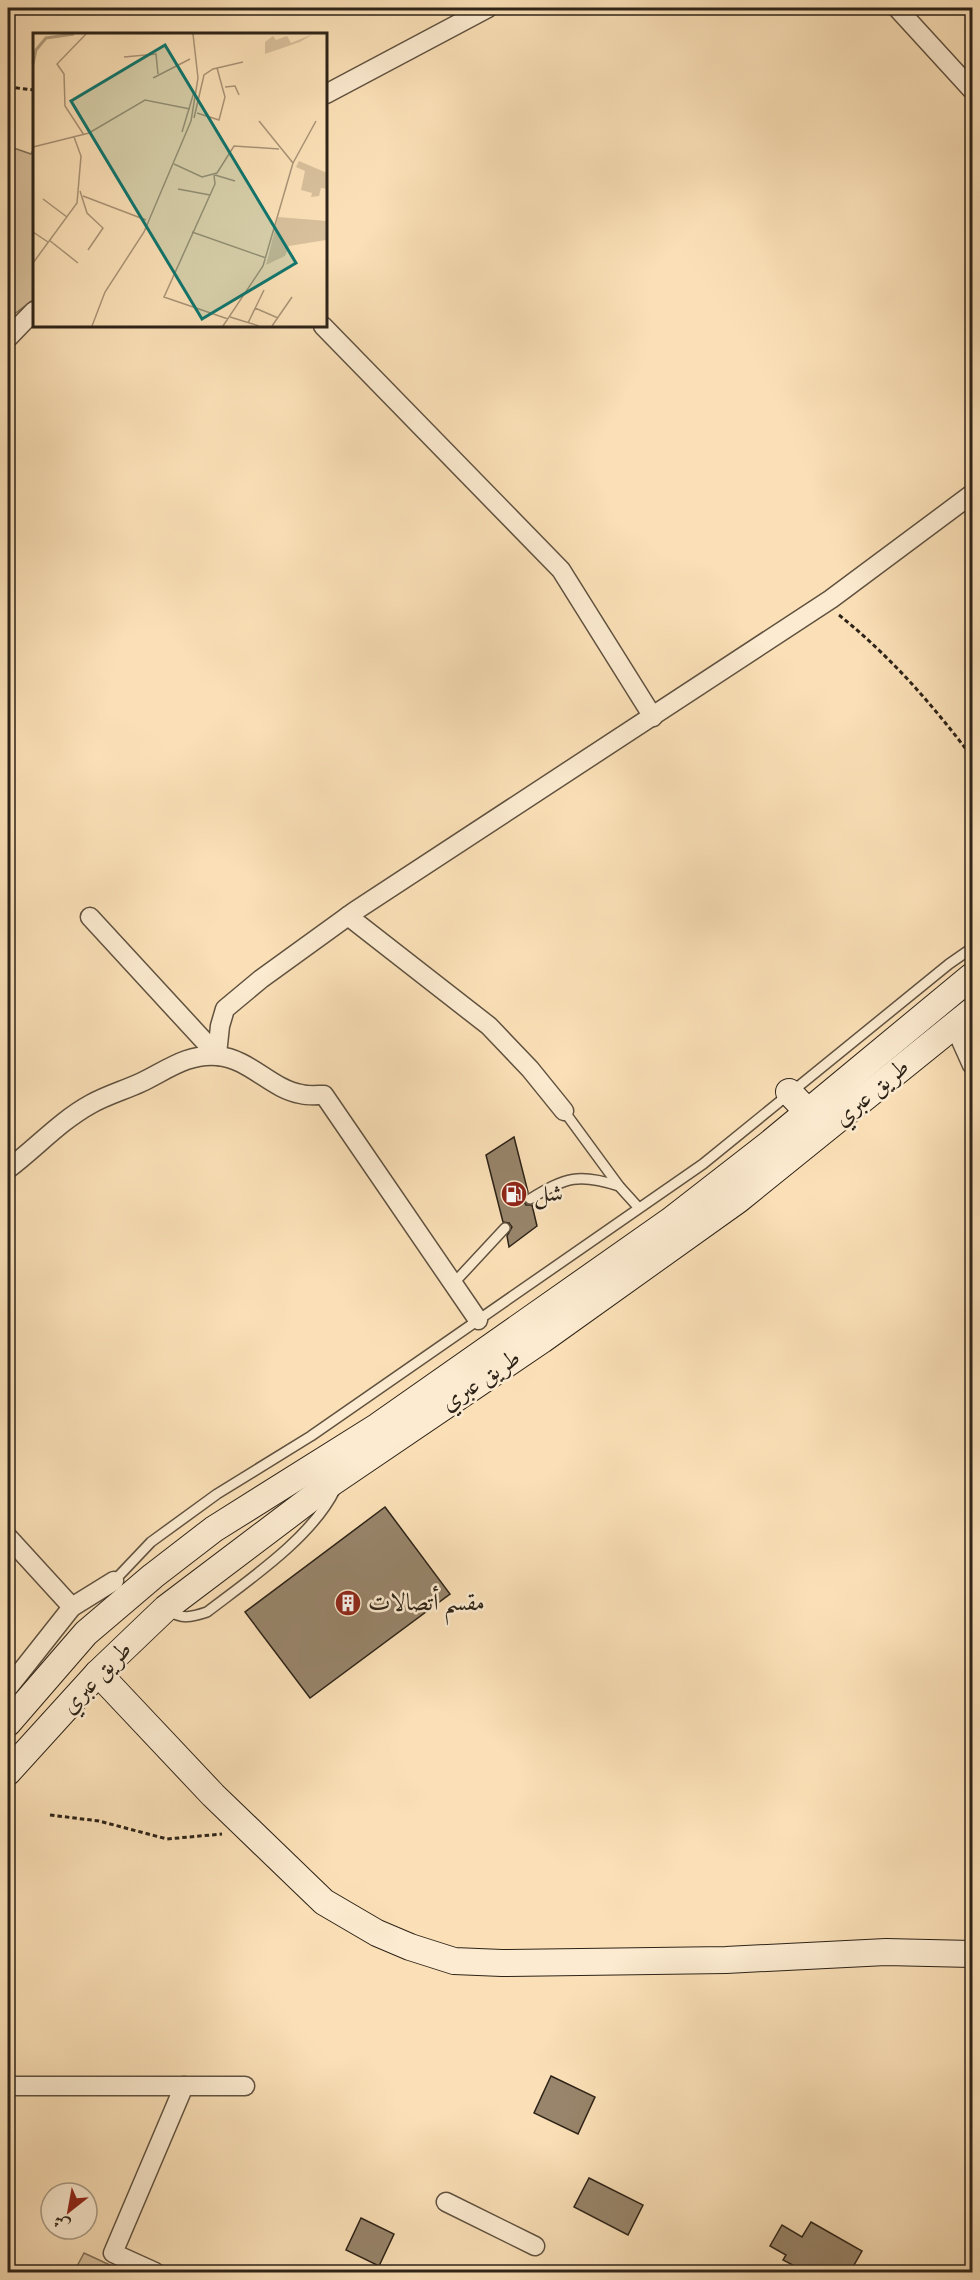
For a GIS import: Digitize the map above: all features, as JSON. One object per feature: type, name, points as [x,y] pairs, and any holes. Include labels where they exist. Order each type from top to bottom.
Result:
[{"type":"main road","name":"طريق عبري","points":[[8,1723],[86,1633],[214,1529],[378,1426],[670,1221],[972,976]]},
{"type":"main road","name":"طريق عبري","points":[[8,1772],[98,1673],[166,1608],[257,1537],[552,1334],[738,1200],[963,1018]]},
{"type":"main road","points":[[789,1092],[807,1111]]},
{"type":"main road","points":[[166,1608],[160,1596],[165,1582],[214,1529]]},
{"type":"main road","points":[[98,1673],[255,1836],[324,1902],[377,1933],[410,1947],[454,1960],[617,1962],[796,1958],[886,1952],[972,1954]]},
{"type":"main road","points":[[8,1734],[10,1741],[8,1756]]},
{"type":"street","points":[[327,93],[488,8]]},
{"type":"street","points":[[897,8],[972,90]]},
{"type":"street","points":[[8,338],[33,312]]},
{"type":"street","points":[[324,327],[561,570],[653,717]]},
{"type":"street","points":[[218,1055],[225,1009],[261,979],[348,916],[824,604],[972,494]]},
{"type":"street","points":[[348,916],[489,1026],[530,1068],[564,1111]]},
{"type":"street","points":[[90,917],[218,1055]]},
{"type":"street","points":[[963,1018],[972,1065]]},
{"type":"street","points":[[8,1168],[69,1118],[91,1104],[142,1082],[171,1065],[191,1058],[218,1055],[238,1062],[277,1085],[301,1094],[324,1095],[478,1320]]},
{"type":"street","points":[[8,1537],[72,1607]]},
{"type":"street","points":[[8,1688],[72,1607],[114,1581]]},
{"type":"street","points":[[8,2086],[245,2086]]},
{"type":"street","points":[[155,2272],[113,2253],[184,2086]]},
{"type":"street","points":[[446,2202],[535,2246]]},
{"type":"lane","points":[[114,1581],[151,1542],[218,1494],[311,1436],[703,1164],[789,1092],[972,948]]},
{"type":"lane","points":[[564,1111],[619,1186],[638,1207]]},
{"type":"lane","points":[[530,1198],[559,1181],[581,1177],[619,1186]]},
{"type":"lane","points":[[453,1284],[505,1228]]},
{"type":"path","points":[[8,87],[33,90]]},
{"type":"path","points":[[824,604],[878,647],[915,684],[972,757]]},
{"type":"path","points":[[50,1815],[99,1821],[167,1839],[227,1833],[255,1836]]},
{"type":"shaded area","points":[[8,146],[31,154],[33,150],[33,300],[8,319]]},
{"type":"shaded area","points":[[84,2253],[125,2272],[74,2272]]},
{"type":"building","points":[[514,1137],[528,1192],[523,1200],[526,1205],[532,1205],[537,1226],[509,1247],[507,1236],[512,1227],[509,1223],[503,1222],[486,1155]]},
{"type":"building","name":"مقسم أتصالات","points":[[385,1507],[450,1594],[310,1698],[245,1612]]},
{"type":"building","points":[[551,2076],[595,2097],[578,2134],[534,2113]]},
{"type":"building","points":[[589,2178],[643,2205],[628,2235],[574,2207]]},
{"type":"building","points":[[361,2218],[394,2234],[379,2266],[346,2250]]},
{"type":"building","points":[[811,2222],[862,2251],[850,2272],[806,2272],[783,2260],[786,2255],[770,2246],[782,2225],[802,2237]]},
{"type":"place","name":"شل","points":[[514,1194]]},
{"type":"place","name":"مقسم أتصالات","points":[[348,1603]]}]
